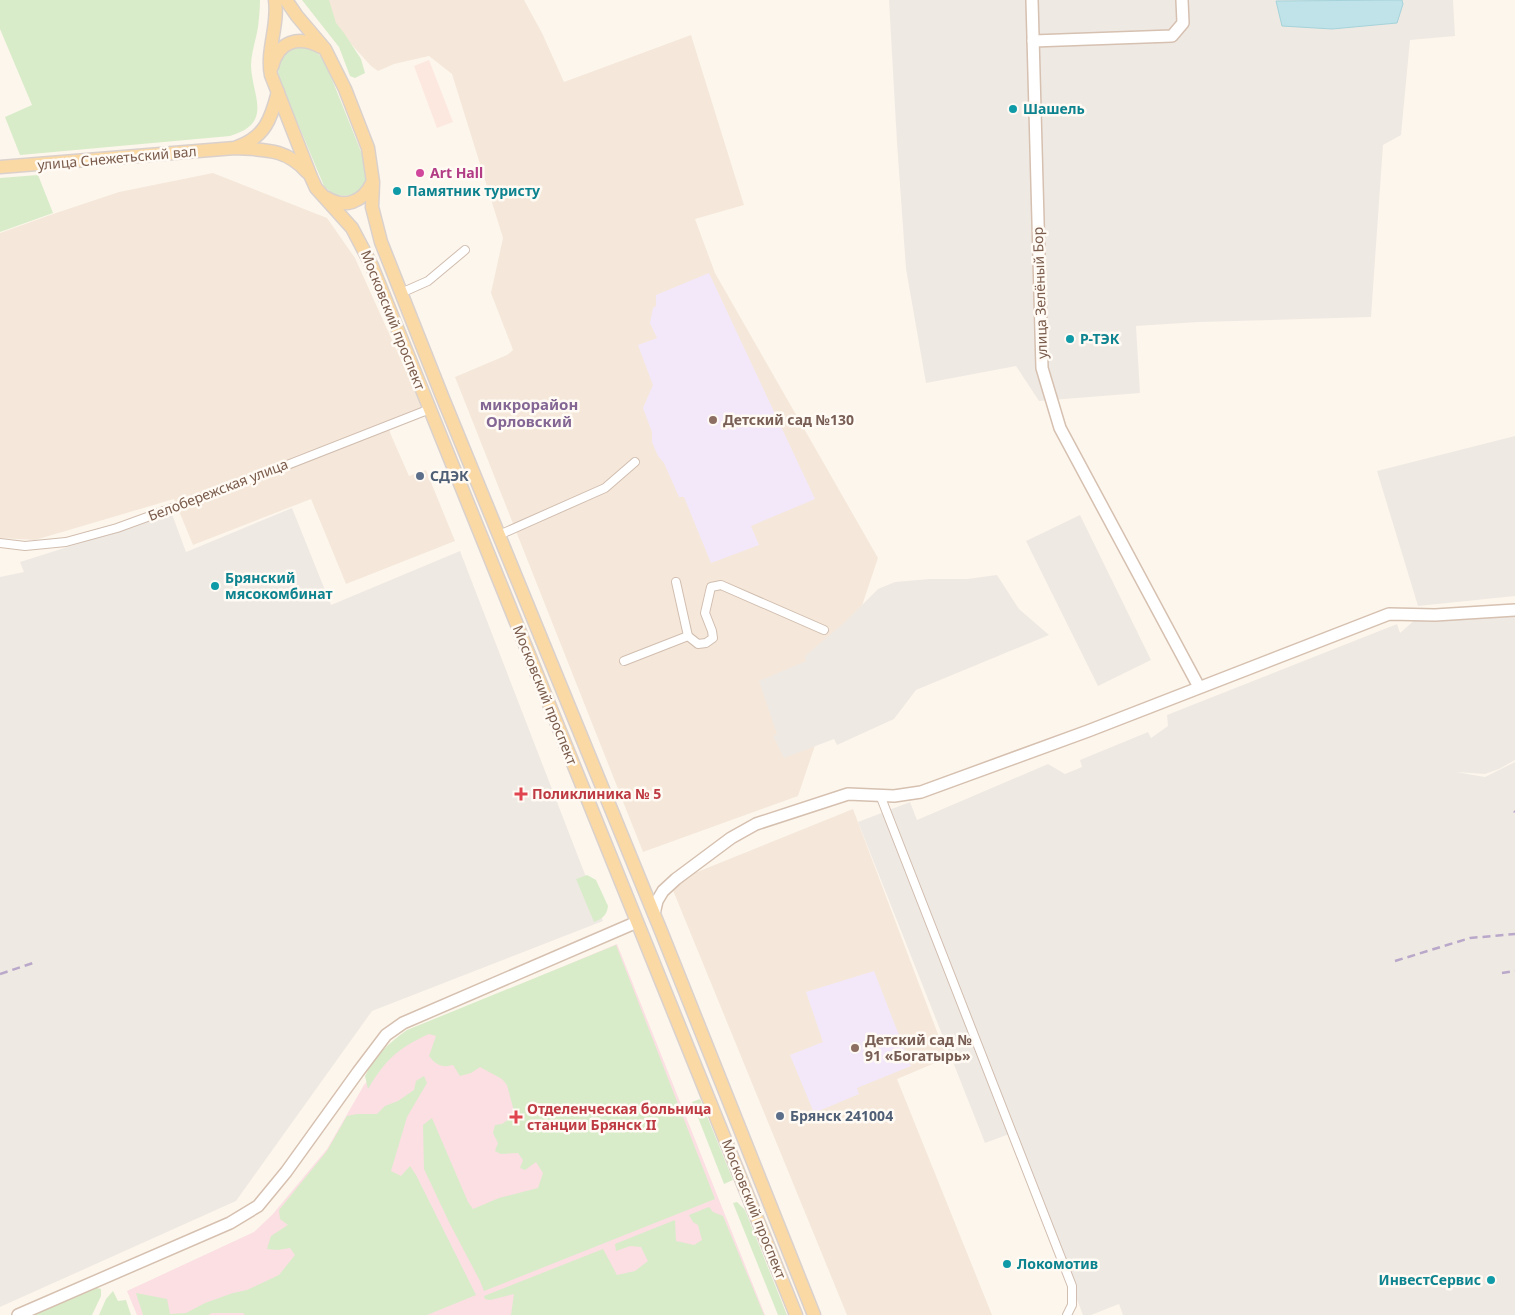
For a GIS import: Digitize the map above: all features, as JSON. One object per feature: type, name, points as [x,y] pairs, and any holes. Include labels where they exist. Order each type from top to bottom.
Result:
[{"type":"main road","name":"Московский проспект","points":[[275,0],[274,28],[268,62],[310,177],[352,228],[363,246],[686,1039],[796,1315]]},
{"type":"main road","name":"Московский проспект","points":[[286,0],[296,16],[325,49],[345,89],[368,148],[373,182],[372,208],[381,242],[654,914],[814,1315]]},
{"type":"main road","points":[[271,74],[277,54],[284,46],[294,41],[308,41],[325,49]]},
{"type":"main road","name":"улица Снежетьский вал","points":[[235,148],[249,143],[264,129],[274,109],[278,92]]},
{"type":"main road","name":"улица Снежетьский вал","points":[[0,168],[235,148],[273,150],[282,153],[298,163],[310,177]]},
{"type":"main road","points":[[323,195],[341,203],[356,201],[368,192],[373,182]]},
{"type":"main road","points":[[637,922],[654,914]]},
{"type":"street","name":"улица Зелёный Бор","points":[[1032,0],[1042,368],[1060,428],[1199,687]]},
{"type":"street","points":[[1033,41],[1172,36],[1183,23],[1182,0]]},
{"type":"street","points":[[401,293],[428,281],[465,250]]},
{"type":"street","name":"Белобережская улица","points":[[0,543],[25,546],[66,542],[117,528],[249,480],[430,409]]},
{"type":"street","points":[[499,535],[605,488],[635,462]]},
{"type":"street","points":[[676,582],[688,636],[698,644],[706,643],[712,638],[712,631],[705,613],[710,587],[720,585],[824,630]]},
{"type":"street","points":[[654,914],[657,902],[663,891],[676,879],[731,838],[756,824],[848,794],[904,796],[921,792],[1088,731],[1389,614],[1435,616],[1515,610]]},
{"type":"street","points":[[624,662],[688,636]]},
{"type":"street","points":[[880,795],[1072,1286],[1072,1306],[1067,1315]]},
{"type":"street","points":[[18,1315],[230,1222],[258,1206],[286,1172],[386,1035],[403,1023],[637,922]]},
{"type":"shaded area","points":[[322,0],[524,0],[542,33],[564,82],[691,35],[744,205],[695,219],[715,273],[878,558],[798,796],[643,852],[455,377],[507,355],[513,350],[491,293],[503,238],[452,74],[429,56],[394,64],[378,71],[371,66],[334,25]]},
{"type":"shaded area","points":[[889,0],[1453,0],[1455,36],[1410,40],[1401,135],[1383,145],[1371,317],[1199,322],[1136,326],[1140,393],[1039,401],[1016,366],[926,383],[906,269]]},
{"type":"shaded area","points":[[429,60],[453,122],[437,128],[414,66]]},
{"type":"shaded area","points":[[213,173],[327,218],[355,258],[424,411],[388,426],[391,435],[409,476],[426,470],[455,541],[346,584],[311,499],[193,545],[174,499],[35,540],[0,538],[0,233],[119,192]]},
{"type":"shaded area","name":"Детский сад №130","points":[[709,273],[815,499],[751,526],[759,545],[711,563],[684,497],[679,497],[664,463],[658,456],[652,442],[652,432],[643,408],[653,385],[638,345],[657,338],[650,323],[653,308],[656,306],[656,295]]},
{"type":"shaded area","points":[[1515,436],[1515,596],[1418,606],[1377,471]]},
{"type":"shaded area","points":[[292,508],[331,605],[460,551],[603,921],[372,1011],[236,1201],[0,1307],[0,577],[24,572],[20,562],[172,514],[186,552]]},
{"type":"shaded area","points":[[1080,515],[1151,660],[1098,686],[1026,541]]},
{"type":"shaded area","points":[[997,575],[1019,609],[1049,635],[916,690],[894,719],[837,745],[834,739],[784,758],[773,736],[777,734],[759,681],[806,661],[805,656],[845,622],[878,589],[895,582],[929,579],[967,579]]},
{"type":"shaded area","points":[[1515,615],[1515,760],[1485,774],[1456,772],[1485,777],[1515,762],[1515,1315],[1123,1315],[1119,1304],[1091,1315],[1083,1315],[1012,1133],[985,1143],[858,822],[910,802],[917,820],[1048,764],[1065,774],[1082,767],[1080,760],[1148,732],[1151,738],[1168,726],[1167,715],[1397,624],[1400,633],[1418,617],[1439,621]]},
{"type":"shaded area","points":[[853,809],[947,1058],[897,1079],[992,1315],[847,1315],[670,883]]},
{"type":"shaded area","name":"Отделенческая больница станции Брянск II","points":[[617,944],[765,1315],[137,1315],[127,1291],[254,1232],[272,1215],[327,1149],[364,1085],[400,1042],[424,1025]]},
{"type":"shaded area","name":"Детский сад № 91 «Богатырь»","points":[[874,971],[911,1066],[857,1088],[859,1094],[814,1113],[790,1055],[823,1042],[806,992]]},
{"type":"green space","points":[[0,0],[260,0],[258,27],[251,66],[257,107],[256,116],[252,124],[230,136],[20,155],[5,117],[32,105],[0,29]]},
{"type":"green space","points":[[302,0],[329,0],[336,23],[361,59],[365,73],[355,78],[350,76],[339,47]]},
{"type":"green space","points":[[299,47],[314,51],[325,62],[366,164],[367,180],[364,187],[354,194],[341,196],[329,191],[324,186],[278,76],[279,66],[283,57],[289,51]]},
{"type":"green space","points":[[38,175],[53,213],[0,232],[0,178]]},
{"type":"green space","points":[[587,875],[596,880],[608,906],[604,916],[594,922],[576,879]]},
{"type":"green space","points":[[616,945],[715,1199],[484,1291],[424,1169],[423,1125],[432,1118],[468,1202],[473,1209],[499,1198],[538,1188],[543,1173],[536,1162],[525,1170],[520,1168],[523,1160],[518,1153],[501,1154],[495,1151],[498,1143],[493,1133],[495,1125],[502,1124],[515,1115],[507,1085],[502,1079],[480,1067],[471,1073],[460,1076],[453,1065],[442,1066],[437,1064],[429,1056],[436,1036],[429,1034],[409,1044],[387,1062],[368,1089],[365,1076],[383,1050],[407,1030]]},
{"type":"green space","points":[[424,1076],[427,1083],[407,1117],[391,1171],[401,1176],[410,1166],[476,1295],[427,1315],[245,1315],[243,1313],[212,1313],[208,1315],[143,1315],[136,1293],[167,1299],[170,1314],[186,1313],[205,1303],[247,1290],[279,1275],[295,1255],[290,1248],[267,1249],[271,1236],[288,1225],[280,1219],[279,1210],[327,1151],[347,1116],[377,1114],[385,1106],[398,1101],[414,1090],[416,1081]]},
{"type":"green space","points":[[700,1099],[733,1180],[724,1184],[692,1102]]},
{"type":"green space","points":[[737,1202],[745,1210],[787,1315],[778,1315],[733,1203]]},
{"type":"green space","points":[[709,1207],[713,1212],[723,1216],[764,1315],[511,1315],[514,1294],[490,1300],[485,1299],[484,1296],[603,1249],[617,1275],[635,1271],[648,1261],[641,1247],[630,1246],[616,1251],[615,1244],[675,1220],[676,1241],[694,1245],[702,1240],[698,1225],[693,1222],[689,1215]]},
{"type":"green space","points":[[93,1287],[101,1289],[101,1296],[92,1315],[29,1315]]},
{"type":"green space","points":[[113,1291],[118,1301],[126,1300],[131,1315],[99,1315],[106,1299]]},
{"type":"water","points":[[1402,0],[1403,4],[1397,23],[1332,29],[1282,26],[1276,1]]},
{"type":"railway","points":[[1395,961],[1470,938],[1515,934]]},
{"type":"railway","points":[[0,974],[36,962]]},
{"type":"railway","points":[[1502,973],[1515,971]]},
{"type":"place","name":"Шашель","points":[[1013,109]]},
{"type":"place","name":"Art Hall","points":[[420,173]]},
{"type":"place","name":"Памятник туристу","points":[[397,191]]},
{"type":"place","name":"Р-ТЭК","points":[[1070,339]]},
{"type":"place","name":"Детский сад №130","points":[[713,420]]},
{"type":"place","name":"СДЭК","points":[[420,476]]},
{"type":"place","name":"Брянский мясокомбинат","points":[[215,586]]},
{"type":"place","name":"Поликлиника № 5","points":[[521,794]]},
{"type":"place","name":"Детский сад № 91 «Богатырь»","points":[[855,1048]]},
{"type":"place","name":"Брянск 241004","points":[[780,1116]]},
{"type":"place","name":"Отделенческая больница станции Брянск II","points":[[516,1117]]},
{"type":"place","name":"Локомотив","points":[[1007,1264]]},
{"type":"place","name":"ИнвестСервис","points":[[1491,1280]]},
{"type":"district","name":"микрорайон Орловский","points":[[529,414]]}]
